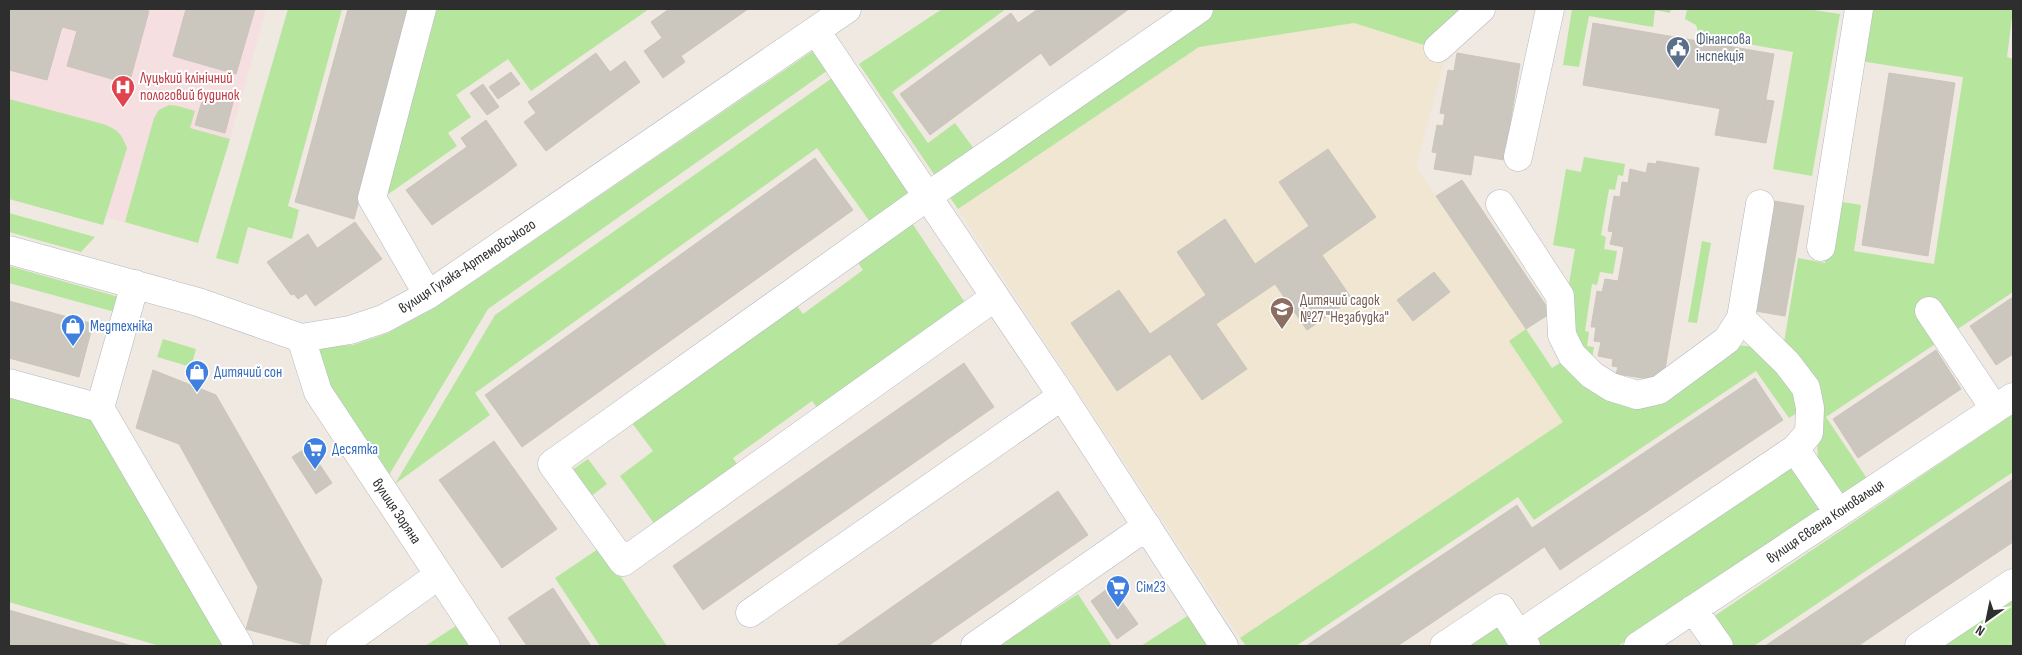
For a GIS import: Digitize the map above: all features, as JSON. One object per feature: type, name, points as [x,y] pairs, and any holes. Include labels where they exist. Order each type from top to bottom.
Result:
[{"type":"street","points":[[422,9],[372,198],[428,294]]},
{"type":"street","name":"вулиця Гулака-Артемовського","points":[[9,250],[198,302],[301,338],[350,330],[383,320],[428,294],[848,9]]},
{"type":"street","points":[[995,296],[623,562],[552,464],[928,196],[1199,9]]},
{"type":"street","points":[[1438,48],[1481,9]]},
{"type":"street","points":[[1518,157],[1550,9]]},
{"type":"street","points":[[1821,247],[1859,9]]},
{"type":"street","points":[[816,31],[1062,396],[1224,646]]},
{"type":"street","points":[[1500,204],[1560,296],[1562,335],[1572,355],[1592,375],[1611,387],[1637,395],[1659,390],[1727,340],[1741,318],[1760,204]]},
{"type":"street","points":[[100,408],[135,284]]},
{"type":"street","points":[[1929,311],[2004,402]]},
{"type":"street","points":[[1444,646],[1501,608],[1522,640],[1796,449],[1809,433],[1810,408],[1806,388],[1787,363],[1741,318]]},
{"type":"street","name":"вулиця Зоряна","points":[[301,338],[318,392],[486,646]]},
{"type":"street","points":[[9,384],[100,408],[239,646]]},
{"type":"street","points":[[750,613],[1062,396]]},
{"type":"street","name":"вулиця Євгена Коновальця","points":[[1638,646],[2004,402]]},
{"type":"street","points":[[1796,449],[1838,512]]},
{"type":"street","points":[[975,646],[1147,526]]},
{"type":"street","points":[[340,646],[439,575]]},
{"type":"street","points":[[1919,646],[2013,583]]},
{"type":"street","points":[[1693,609],[1719,646]]},
{"type":"shaded area","name":"Луцький клінічний пологовий будинок","points":[[9,9],[266,9],[230,139],[198,243],[9,190]]},
{"type":"shaded area","name":"Дитячий садок №27 \"Незабудка\"","points":[[1354,23],[1447,51],[1416,167],[1526,329],[1509,342],[1563,422],[1240,638],[958,209],[1199,47]]},
{"type":"green space","points":[[288,9],[342,9],[288,206],[299,210],[292,239],[248,227],[238,264],[216,258]]},
{"type":"green space","points":[[437,9],[649,9],[531,91],[508,59],[456,95],[471,117],[448,133],[457,146],[387,195]]},
{"type":"green space","points":[[942,9],[1006,9],[892,92],[928,143],[955,123],[977,153],[938,180],[859,64]]},
{"type":"green space","points":[[1215,9],[1468,9],[1427,46],[1354,23],[1199,47],[958,209],[947,193]]},
{"type":"green space","points":[[1572,9],[1671,9],[1670,13],[1655,10],[1653,27],[1589,16],[1579,67],[1563,65]]},
{"type":"green space","points":[[1687,9],[1807,9],[1840,14],[1812,176],[1773,169],[1793,52],[1699,35],[1696,25],[1685,19]]},
{"type":"green space","points":[[1868,9],[2013,9],[2007,57],[2013,59],[2013,292],[1826,417],[1868,480],[1841,498],[1818,462],[1817,435],[1783,349],[1798,258],[1825,263],[1836,201],[1861,205],[1854,251],[1934,264],[1963,77],[1860,61]]},
{"type":"green space","points":[[817,48],[831,68],[488,309],[389,475],[330,386],[315,346],[353,345],[388,333],[436,307]]},
{"type":"green space","points":[[835,76],[916,195],[873,226],[817,148],[475,393],[490,415],[395,484],[495,315]]},
{"type":"green space","points":[[9,99],[103,124],[115,130],[121,136],[127,148],[103,225],[9,199]]},
{"type":"green space","points":[[169,105],[195,111],[190,128],[230,139],[198,243],[125,222],[154,118],[159,110]]},
{"type":"green space","points":[[1584,157],[1625,164],[1623,176],[1618,175],[1615,190],[1609,189],[1601,235],[1606,237],[1604,249],[1617,251],[1613,274],[1600,272],[1597,285],[1592,284],[1585,331],[1589,332],[1587,346],[1594,347],[1591,364],[1575,342],[1567,295],[1575,249],[1553,245],[1566,169],[1581,172]]},
{"type":"green space","points":[[9,213],[95,237],[81,252],[9,232]]},
{"type":"green space","points":[[908,217],[968,307],[821,413],[812,401],[733,458],[741,470],[658,529],[620,476],[653,451],[629,419],[793,301],[803,314],[863,270],[854,257]]},
{"type":"green space","points":[[1702,241],[1711,243],[1697,323],[1688,322]]},
{"type":"green space","points":[[9,266],[119,297],[115,312],[9,283]]},
{"type":"green space","points":[[1526,329],[1552,368],[1566,359],[1637,402],[1732,345],[1761,347],[1782,368],[1803,409],[1789,418],[1756,371],[1534,520],[1518,497],[1296,646],[1246,646],[1240,638],[1563,422],[1509,341]]},
{"type":"green space","points":[[163,339],[196,349],[191,367],[157,357]]},
{"type":"green space","points":[[9,394],[97,418],[230,646],[160,646],[9,602]]},
{"type":"green space","points":[[2013,414],[2013,472],[1754,646],[1733,646],[1713,617]]},
{"type":"green space","points":[[1794,457],[1827,507],[1618,646],[1532,646],[1525,637]]},
{"type":"green space","points":[[588,459],[607,484],[591,496],[572,470]]},
{"type":"green space","points":[[601,547],[667,646],[600,646],[555,578]]},
{"type":"green space","points":[[1078,594],[1112,646],[997,646]]},
{"type":"green space","points":[[2013,595],[2013,646],[1936,646]]},
{"type":"green space","points":[[1192,613],[1213,646],[1141,646]]},
{"type":"green space","points":[[1498,620],[1516,646],[1460,646]]},
{"type":"green space","points":[[459,624],[474,646],[425,646]]},
{"type":"building","points":[[9,9],[140,9],[149,11],[129,84],[67,66],[77,31],[62,27],[47,80],[9,70]]},
{"type":"building","points":[[186,9],[255,9],[236,74],[173,56]]},
{"type":"building","points":[[348,9],[411,9],[354,219],[295,202]]},
{"type":"building","points":[[669,9],[748,9],[681,56],[685,62],[663,78],[644,51],[662,38],[651,22]]},
{"type":"building","points":[[1038,9],[1129,9],[1050,66],[1041,53],[930,135],[900,94],[1011,13],[1018,23]]},
{"type":"building","name":"Фінансова інспекція","points":[[1593,23],[1774,54],[1763,116],[1583,85]]},
{"type":"building","points":[[596,53],[610,72],[625,61],[640,82],[546,151],[524,122],[536,113],[528,102]]},
{"type":"building","points":[[1457,53],[1520,64],[1504,160],[1474,155],[1471,175],[1434,169],[1437,153],[1432,152],[1437,125],[1443,126],[1445,114],[1440,113],[1448,70],[1454,71]]},
{"type":"building","points":[[511,72],[520,84],[498,99],[489,87]]},
{"type":"building","points":[[1889,73],[1955,83],[1928,256],[1862,245]]},
{"type":"building","points":[[483,84],[499,107],[487,115],[470,93]]},
{"type":"building","points":[[205,91],[234,99],[225,133],[195,125]]},
{"type":"building","points":[[1766,100],[1774,101],[1766,143],[1715,135],[1720,109],[1763,116]]},
{"type":"building","points":[[486,120],[517,165],[504,175],[478,139],[467,147],[461,138]]},
{"type":"building","points":[[478,139],[504,175],[432,225],[406,190]]},
{"type":"building","points":[[1328,149],[1376,217],[1322,255],[1352,299],[1307,330],[1275,284],[1216,324],[1247,369],[1202,400],[1170,354],[1117,391],[1071,323],[1119,290],[1150,334],[1206,295],[1177,252],[1225,219],[1255,264],[1309,226],[1279,182]]},
{"type":"building","points":[[815,158],[853,210],[522,447],[485,395]]},
{"type":"building","points":[[1657,161],[1699,168],[1663,381],[1616,374],[1618,367],[1612,366],[1613,359],[1598,356],[1601,342],[1594,341],[1596,327],[1591,327],[1597,291],[1602,292],[1605,279],[1618,281],[1624,247],[1610,244],[1613,232],[1608,231],[1614,196],[1620,197],[1622,182],[1628,183],[1630,169],[1646,173],[1648,163],[1656,164]]},
{"type":"building","points":[[1462,180],[1551,313],[1526,329],[1436,196]]},
{"type":"building","points":[[1774,201],[1804,206],[1785,316],[1755,311]]},
{"type":"building","points":[[355,222],[382,259],[315,306],[289,268]]},
{"type":"building","points":[[308,234],[317,248],[289,268],[307,293],[298,299],[294,294],[291,295],[267,262]]},
{"type":"building","points":[[1434,272],[1450,292],[1413,321],[1397,300]]},
{"type":"building","points":[[2013,297],[2013,354],[1996,365],[1970,326]]},
{"type":"building","points":[[9,301],[68,317],[53,370],[9,358]]},
{"type":"building","points":[[68,317],[93,324],[79,377],[53,370]]},
{"type":"building","points":[[1936,350],[1961,389],[1858,458],[1833,419]]},
{"type":"building","points":[[964,363],[994,407],[703,610],[673,566]]},
{"type":"building","points":[[153,370],[216,395],[322,580],[309,646],[246,629],[258,587],[179,444],[136,428]]},
{"type":"building","points":[[1755,378],[1783,420],[1560,570],[1532,528]]},
{"type":"building","points":[[494,441],[557,529],[502,568],[439,480]]},
{"type":"building","points":[[308,447],[332,483],[316,494],[292,457]]},
{"type":"building","points":[[2013,479],[2013,542],[1858,646],[1765,646]]},
{"type":"building","points":[[1058,491],[1088,535],[928,646],[836,646]]},
{"type":"building","points":[[1517,505],[1544,547],[1402,643],[1396,646],[1306,646]]},
{"type":"building","points":[[1111,586],[1138,624],[1117,639],[1091,601]]},
{"type":"building","points":[[553,588],[591,646],[527,646],[508,618]]},
{"type":"building","points":[[9,610],[132,646],[9,646]]},
{"type":"place","name":"Фінансова інспекція","points":[[1678,69]]},
{"type":"place","name":"Луцький клінічний пологовий будинок","points":[[123,108]]},
{"type":"place","name":"Дитячий садок №27 \"Незабудка\"","points":[[1282,330]]},
{"type":"place","name":"Медтехніка","points":[[73,347]]},
{"type":"place","name":"Дитячий сон","points":[[197,393]]},
{"type":"place","name":"Десятка","points":[[315,470]]},
{"type":"place","name":"Сім23","points":[[1118,608]]}]
